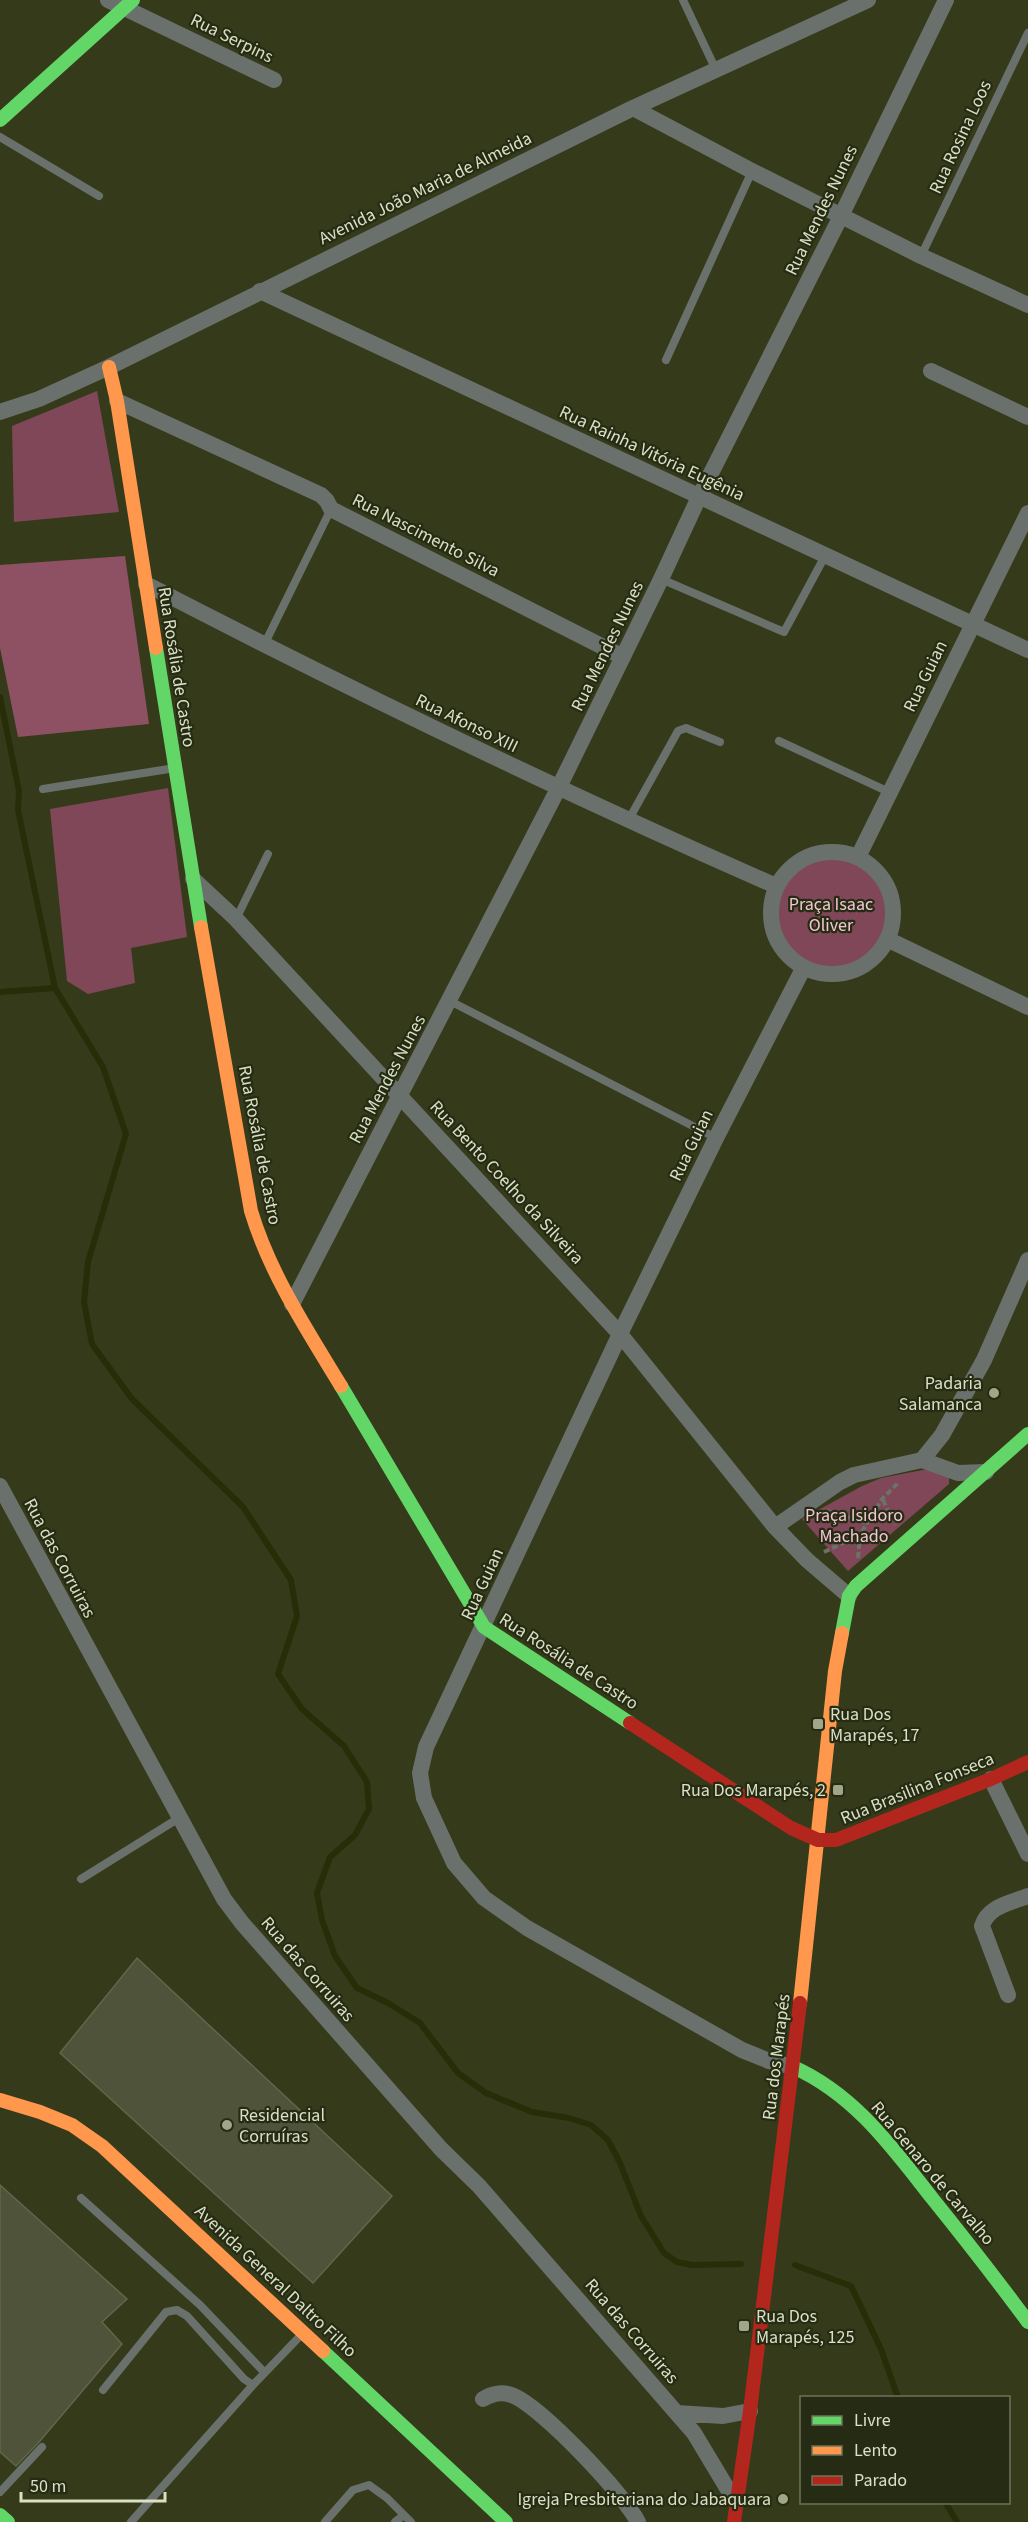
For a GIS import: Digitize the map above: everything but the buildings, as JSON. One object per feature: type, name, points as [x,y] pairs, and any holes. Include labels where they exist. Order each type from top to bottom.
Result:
[{"type":"street","name":"Rua Serpins","points":[[108,0],[129,4],[274,80]]},
{"type":"street","name":"Avenida João Maria de Almeida","points":[[0,412],[39,399],[109,367],[633,108],[868,0]]},
{"type":"street","name":"Rua Mendes Nunes","points":[[292,1304],[558,789],[699,497],[842,214],[946,0]]},
{"type":"street","points":[[0,120],[129,4]]},
{"type":"street","points":[[633,108],[921,256],[1028,305]]},
{"type":"street","name":"Rua Rainha Vitória Eugênia","points":[[260,291],[1028,650]]},
{"type":"street","name":"Rua Rosália de Castro","points":[[109,367],[117,401],[193,879],[251,1212],[261,1245],[292,1304],[484,1627],[791,1828],[818,1840]]},
{"type":"street","points":[[931,371],[1028,417]]},
{"type":"street","name":"Rua Nascimento Silva","points":[[117,401],[321,495],[331,510],[623,657]]},
{"type":"street","name":"Rua Guian","points":[[858,857],[1028,513]]},
{"type":"street","name":"Rua Afonso XIII","points":[[146,584],[264,645],[558,789],[776,886]]},
{"type":"street","points":[[839,851],[858,857],[880,875],[886,883],[893,902],[893,921],[887,939],[876,956],[860,967],[842,973],[822,974],[804,967],[788,956],[777,941],[771,923],[770,904],[776,886],[787,870],[802,859],[820,852],[839,851]]},
{"type":"street","name":"Rua Bento Coelho da Silveira","points":[[193,879],[237,919],[620,1334],[775,1527],[807,1560],[853,1591]]},
{"type":"street","points":[[887,939],[1028,1007]]},
{"type":"street","name":"Rua Guian","points":[[793,2067],[768,2061],[742,2050],[527,1928],[484,1898],[454,1863],[424,1798],[420,1773],[426,1747],[620,1334],[716,1138],[804,967]]},
{"type":"street","points":[[922,1460],[942,1435],[984,1360],[1028,1260]]},
{"type":"street","points":[[853,1591],[1028,1434]]},
{"type":"street","points":[[775,1527],[840,1482],[854,1475],[922,1460],[958,1473],[986,1472]]},
{"type":"street","name":"Rua das Corruiras","points":[[0,1486],[224,1899],[242,1923],[441,2149],[479,2186],[694,2433],[736,2504]]},
{"type":"street","name":"Rua dos Marapés","points":[[734,2522],[793,2067],[835,1671],[853,1591]]},
{"type":"street","name":"Rua Brasilina Fonseca","points":[[818,1840],[836,1840],[991,1779],[1028,1762]]},
{"type":"street","points":[[991,1779],[1028,1854]]},
{"type":"street","points":[[1008,1995],[982,1926],[985,1917],[993,1910],[1028,1896]]},
{"type":"street","name":"Rua Genaro de Carvalho","points":[[793,2067],[807,2072],[833,2088],[877,2129],[968,2241],[1028,2322]]},
{"type":"street","name":"Avenida General Daltro Filho","points":[[0,2100],[72,2125],[102,2146],[506,2522]]},
{"type":"street","points":[[483,2398],[498,2393],[510,2395],[534,2410],[587,2460],[638,2522]]},
{"type":"street","name":"Rua das Corruiras","points":[[677,2413],[723,2416],[750,2411]]},
{"type":"street","points":[[0,2515],[8,2522]]},
{"type":"lane","points":[[683,0],[716,70]]},
{"type":"lane","name":"Rua Rosina Loos","points":[[921,256],[1028,33]]},
{"type":"lane","points":[[0,137],[99,196]]},
{"type":"lane","points":[[666,360],[752,171]]},
{"type":"lane","points":[[264,645],[331,510]]},
{"type":"lane","points":[[661,579],[784,632],[825,556]]},
{"type":"lane","points":[[628,821],[678,730],[686,728],[720,742]]},
{"type":"lane","points":[[779,741],[889,792]]},
{"type":"lane","points":[[43,789],[175,768]]},
{"type":"lane","points":[[237,919],[268,854]]},
{"type":"lane","points":[[450,1001],[716,1138]]},
{"type":"lane","points":[[81,1879],[179,1818]]},
{"type":"lane","points":[[81,2198],[200,2305],[264,2372]]},
{"type":"lane","points":[[103,2390],[166,2312],[177,2310],[187,2316],[244,2379],[253,2385]]},
{"type":"lane","points":[[131,2522],[264,2372],[303,2333]]},
{"type":"lane","points":[[0,2492],[42,2447]]},
{"type":"lane","points":[[325,2522],[353,2490],[369,2485],[387,2498],[411,2522]]},
{"type":"lane","points":[[395,2522],[404,2515]]},
{"type":"path","points":[[853,1591],[860,1534],[882,1499],[922,1460]]},
{"type":"path","points":[[882,1499],[904,1544]]},
{"type":"path","points":[[807,1505],[867,1523]]},
{"type":"path","points":[[807,1560],[860,1534]]},
{"type":"green space","points":[[97,391],[119,512],[14,522],[12,426]]},
{"type":"green space","points":[[168,788],[187,937],[131,948],[135,983],[88,994],[67,981],[50,809]]},
{"type":"green space","name":"Praça Isaac Oliver","points":[[831,859],[852,863],[870,875],[882,893],[886,914],[882,935],[870,953],[852,965],[831,969],[810,965],[792,953],[780,935],[776,914],[780,893],[792,875],[810,863]]},
{"type":"green space","name":"Praça Isidoro Machado","points":[[933,1468],[949,1478],[949,1484],[848,1571],[802,1519],[881,1478]]},
{"type":"shaded area","points":[[125,556],[149,724],[18,737],[0,648],[0,565]]},
{"type":"waterway","points":[[0,697],[19,791],[18,810],[55,988],[103,1067],[126,1134],[88,1262],[84,1302],[92,1344],[132,1399],[243,1507],[291,1580],[297,1616],[278,1674],[302,1709],[344,1746],[367,1782],[369,1809],[355,1835],[330,1857],[317,1893],[322,1920],[335,1956],[357,1988],[388,2003],[420,2023],[458,2073],[486,2093],[532,2112],[569,2118],[591,2125],[608,2140],[620,2163],[641,2216],[664,2253],[677,2262],[692,2265],[741,2264]]},
{"type":"waterway","points":[[0,992],[55,988]]},
{"type":"waterway","points":[[795,2265],[851,2286],[881,2349],[897,2396]]},
{"type":"waterway","points":[[946,2504],[957,2522]]},
{"type":"traffic: fast","points":[[0,120],[133,0]]},
{"type":"traffic: fast","points":[[156,648],[201,927]]},
{"type":"traffic: fast","points":[[341,1386],[484,1627],[630,1723]]},
{"type":"traffic: fast","points":[[842,1633],[849,1596],[856,1586],[1028,1434]]},
{"type":"traffic: fast","points":[[793,2067],[815,2078],[835,2092],[887,2141],[1028,2322]]},
{"type":"traffic: fast","points":[[323,2351],[506,2522]]},
{"type":"traffic: fast","points":[[0,2515],[8,2522]]},
{"type":"traffic: slow","points":[[109,367],[117,401],[156,648]]},
{"type":"traffic: slow","points":[[201,927],[251,1211],[279,1279],[341,1386]]},
{"type":"traffic: slow","points":[[800,2003],[835,1671],[842,1633]]},
{"type":"traffic: slow","points":[[0,2100],[72,2125],[102,2146],[323,2351]]},
{"type":"traffic: jam","points":[[630,1723],[791,1828],[818,1840],[836,1840],[991,1779],[1028,1762]]},
{"type":"traffic: jam","points":[[734,2522],[750,2411],[800,2003]]},
{"type":"place","name":"Padaria Salamanca","points":[[994,1393]]},
{"type":"place","name":"Rua Dos Marapés, 17","points":[[818,1724]]},
{"type":"place","name":"Rua Dos Marapés, 2","points":[[838,1790]]},
{"type":"place","name":"Residencial Corruíras","points":[[227,2125]]},
{"type":"place","name":"Rua Dos Marapés, 125","points":[[744,2326]]},
{"type":"place","name":"Igreja Presbiteriana do Jabaquara","points":[[783,2499]]}]
